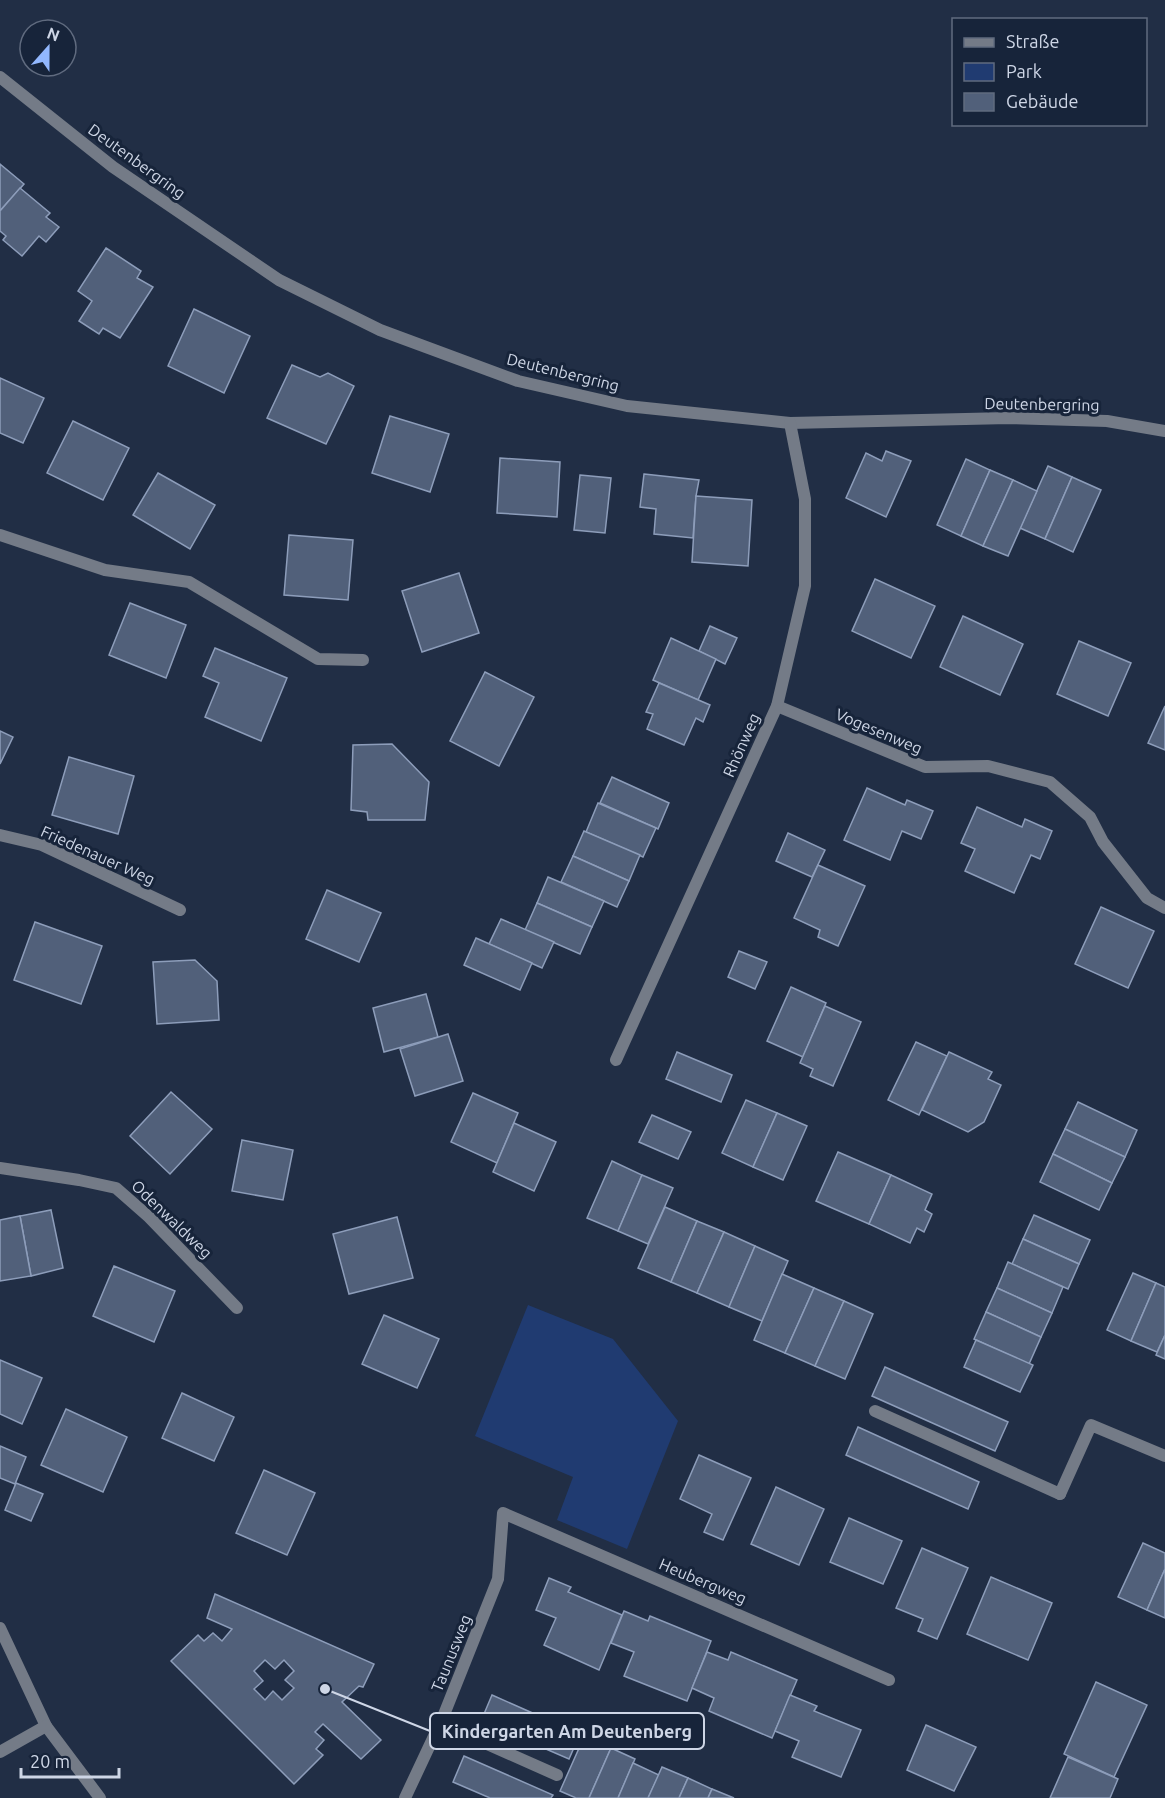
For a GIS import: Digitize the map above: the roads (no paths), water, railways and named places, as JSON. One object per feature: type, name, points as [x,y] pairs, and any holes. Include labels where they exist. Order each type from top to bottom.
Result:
[{"type":"street","name":"Deutenbergring","points":[[0,77],[113,167],[279,280],[380,330],[518,381],[616,403],[790,423],[1009,418],[1107,421],[1165,431]]},
{"type":"street","name":"Rhönweg","points":[[616,1060],[777,706],[805,586],[805,499],[790,423]]},
{"type":"street","points":[[0,535],[105,570],[189,582],[318,659],[363,660]]},
{"type":"street","name":"Vogesenweg","points":[[777,706],[925,767],[988,766],[1050,782],[1090,818],[1103,842],[1147,897],[1165,908]]},
{"type":"street","name":"Friedenauer Weg","points":[[0,835],[42,845],[180,910]]},
{"type":"street","name":"Odenwaldweg","points":[[0,1168],[116,1188],[149,1217],[237,1308]]},
{"type":"street","points":[[875,1411],[1060,1494],[1091,1425],[1165,1456]]},
{"type":"street","name":"Heubergweg","points":[[503,1513],[889,1680]]},
{"type":"street","name":"Taunusweg","points":[[405,1798],[440,1723],[498,1579],[503,1513]]},
{"type":"street","points":[[0,1628],[46,1726],[100,1798]]},
{"type":"street","points":[[440,1723],[557,1775]]},
{"type":"street","points":[[0,1752],[46,1726]]},
{"type":"place","name":"Kindergarten Am Deutenberg","points":[[325,1689]]}]
